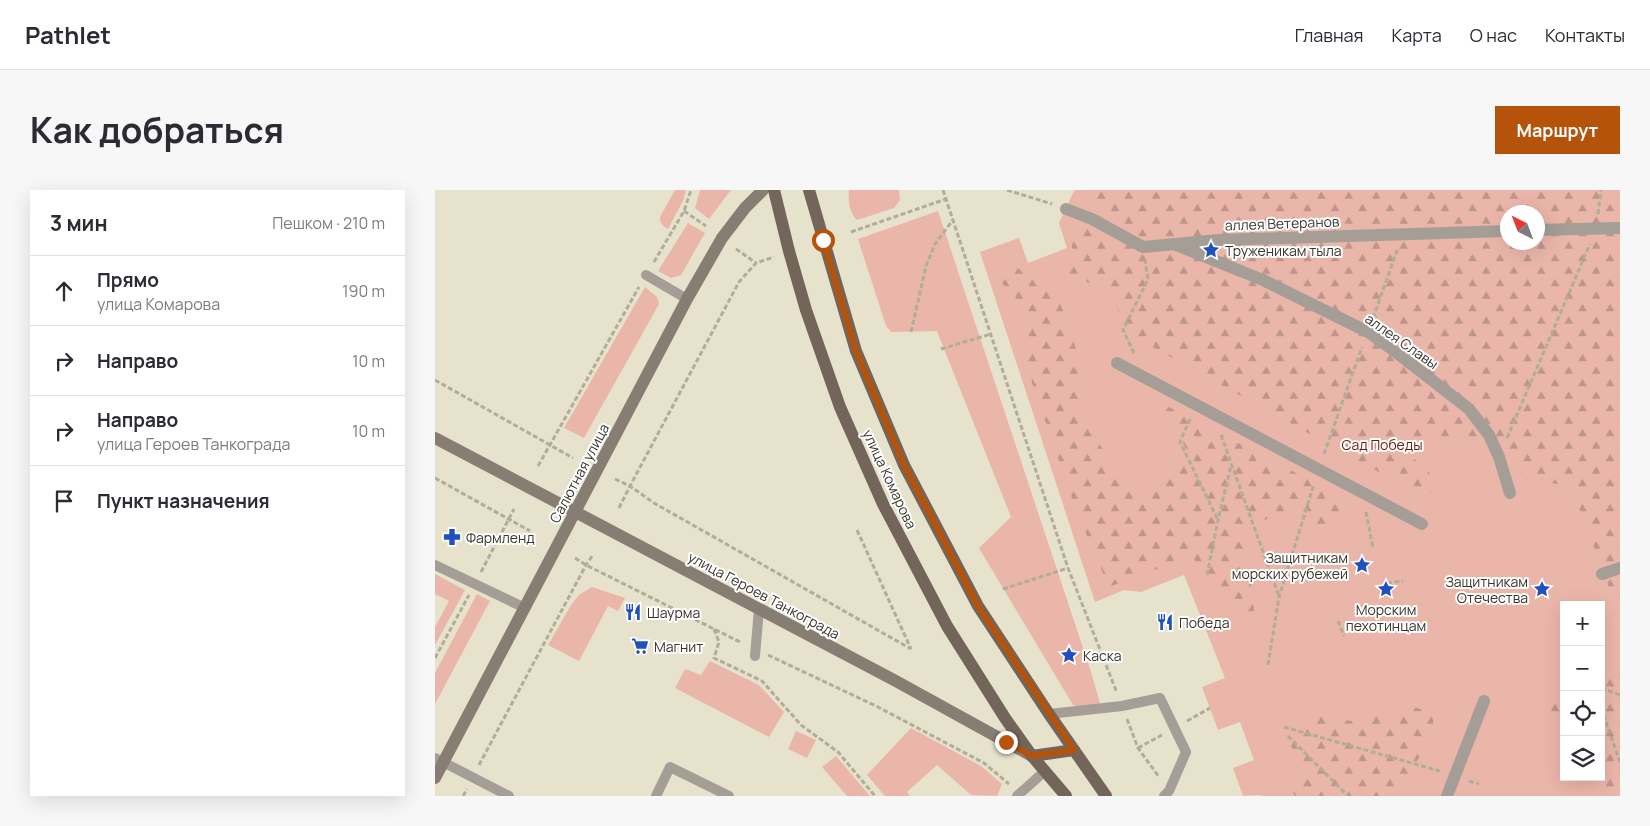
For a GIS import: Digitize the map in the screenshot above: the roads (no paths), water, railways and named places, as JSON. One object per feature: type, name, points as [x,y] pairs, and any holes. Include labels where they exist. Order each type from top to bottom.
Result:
[{"type":"main road","name":"улица Комарова","points":[[774,190],[806,310],[840,407],[883,504],[947,626],[1005,718],[1032,756]]},
{"type":"main road","name":"улица Комарова","points":[[809,190],[856,351],[904,465],[978,606],[1074,750]]},
{"type":"main road","points":[[1032,756],[1074,750],[1106,796]]},
{"type":"main road","name":"улица Героев Танкограда","points":[[1032,756],[1066,796]]},
{"type":"street","name":"Салютная улица","points":[[435,778],[439,760],[525,608],[687,299],[722,238],[745,208],[763,190]]},
{"type":"street","name":"аллея Ветеранов","points":[[1066,209],[1092,219],[1143,247],[1224,239],[1500,231]]},
{"type":"street","points":[[1545,230],[1620,228]]},
{"type":"street","name":"аллея Славы","points":[[1171,244],[1263,280],[1368,332],[1469,408],[1489,435],[1499,457],[1510,493]]},
{"type":"street","points":[[1117,363],[1422,524]]},
{"type":"street","name":"улица Героев Танкограда","points":[[435,438],[1032,756]]},
{"type":"street","points":[[1602,574],[1620,568]]},
{"type":"street","points":[[1447,796],[1484,701]]},
{"type":"lane","points":[[646,275],[687,299]]},
{"type":"lane","points":[[435,565],[525,608]]},
{"type":"lane","points":[[755,652],[759,609]]},
{"type":"lane","points":[[1049,714],[1122,706],[1161,698],[1186,752],[1166,793]]},
{"type":"lane","points":[[439,760],[509,796]]},
{"type":"lane","points":[[656,796],[671,767],[729,796]]},
{"type":"lane","points":[[1017,796],[1045,771]]},
{"type":"place","name":"Труженикам тыла","points":[[1211,250]]},
{"type":"place","name":"Фармленд","points":[[452,537]]},
{"type":"place","name":"Защитникам морских рубежей","points":[[1362,565]]},
{"type":"place","name":"Морским пехотинцам","points":[[1386,589]]},
{"type":"place","name":"Защитникам Отечества","points":[[1542,589]]},
{"type":"place","name":"Шаурма","points":[[633,612]]},
{"type":"place","name":"Победа","points":[[1165,622]]},
{"type":"place","name":"Магнит","points":[[640,646]]},
{"type":"place","name":"Каска","points":[[1069,655]]},
{"type":"park label","name":"Сад Победы","points":[[1382,444]]}]
